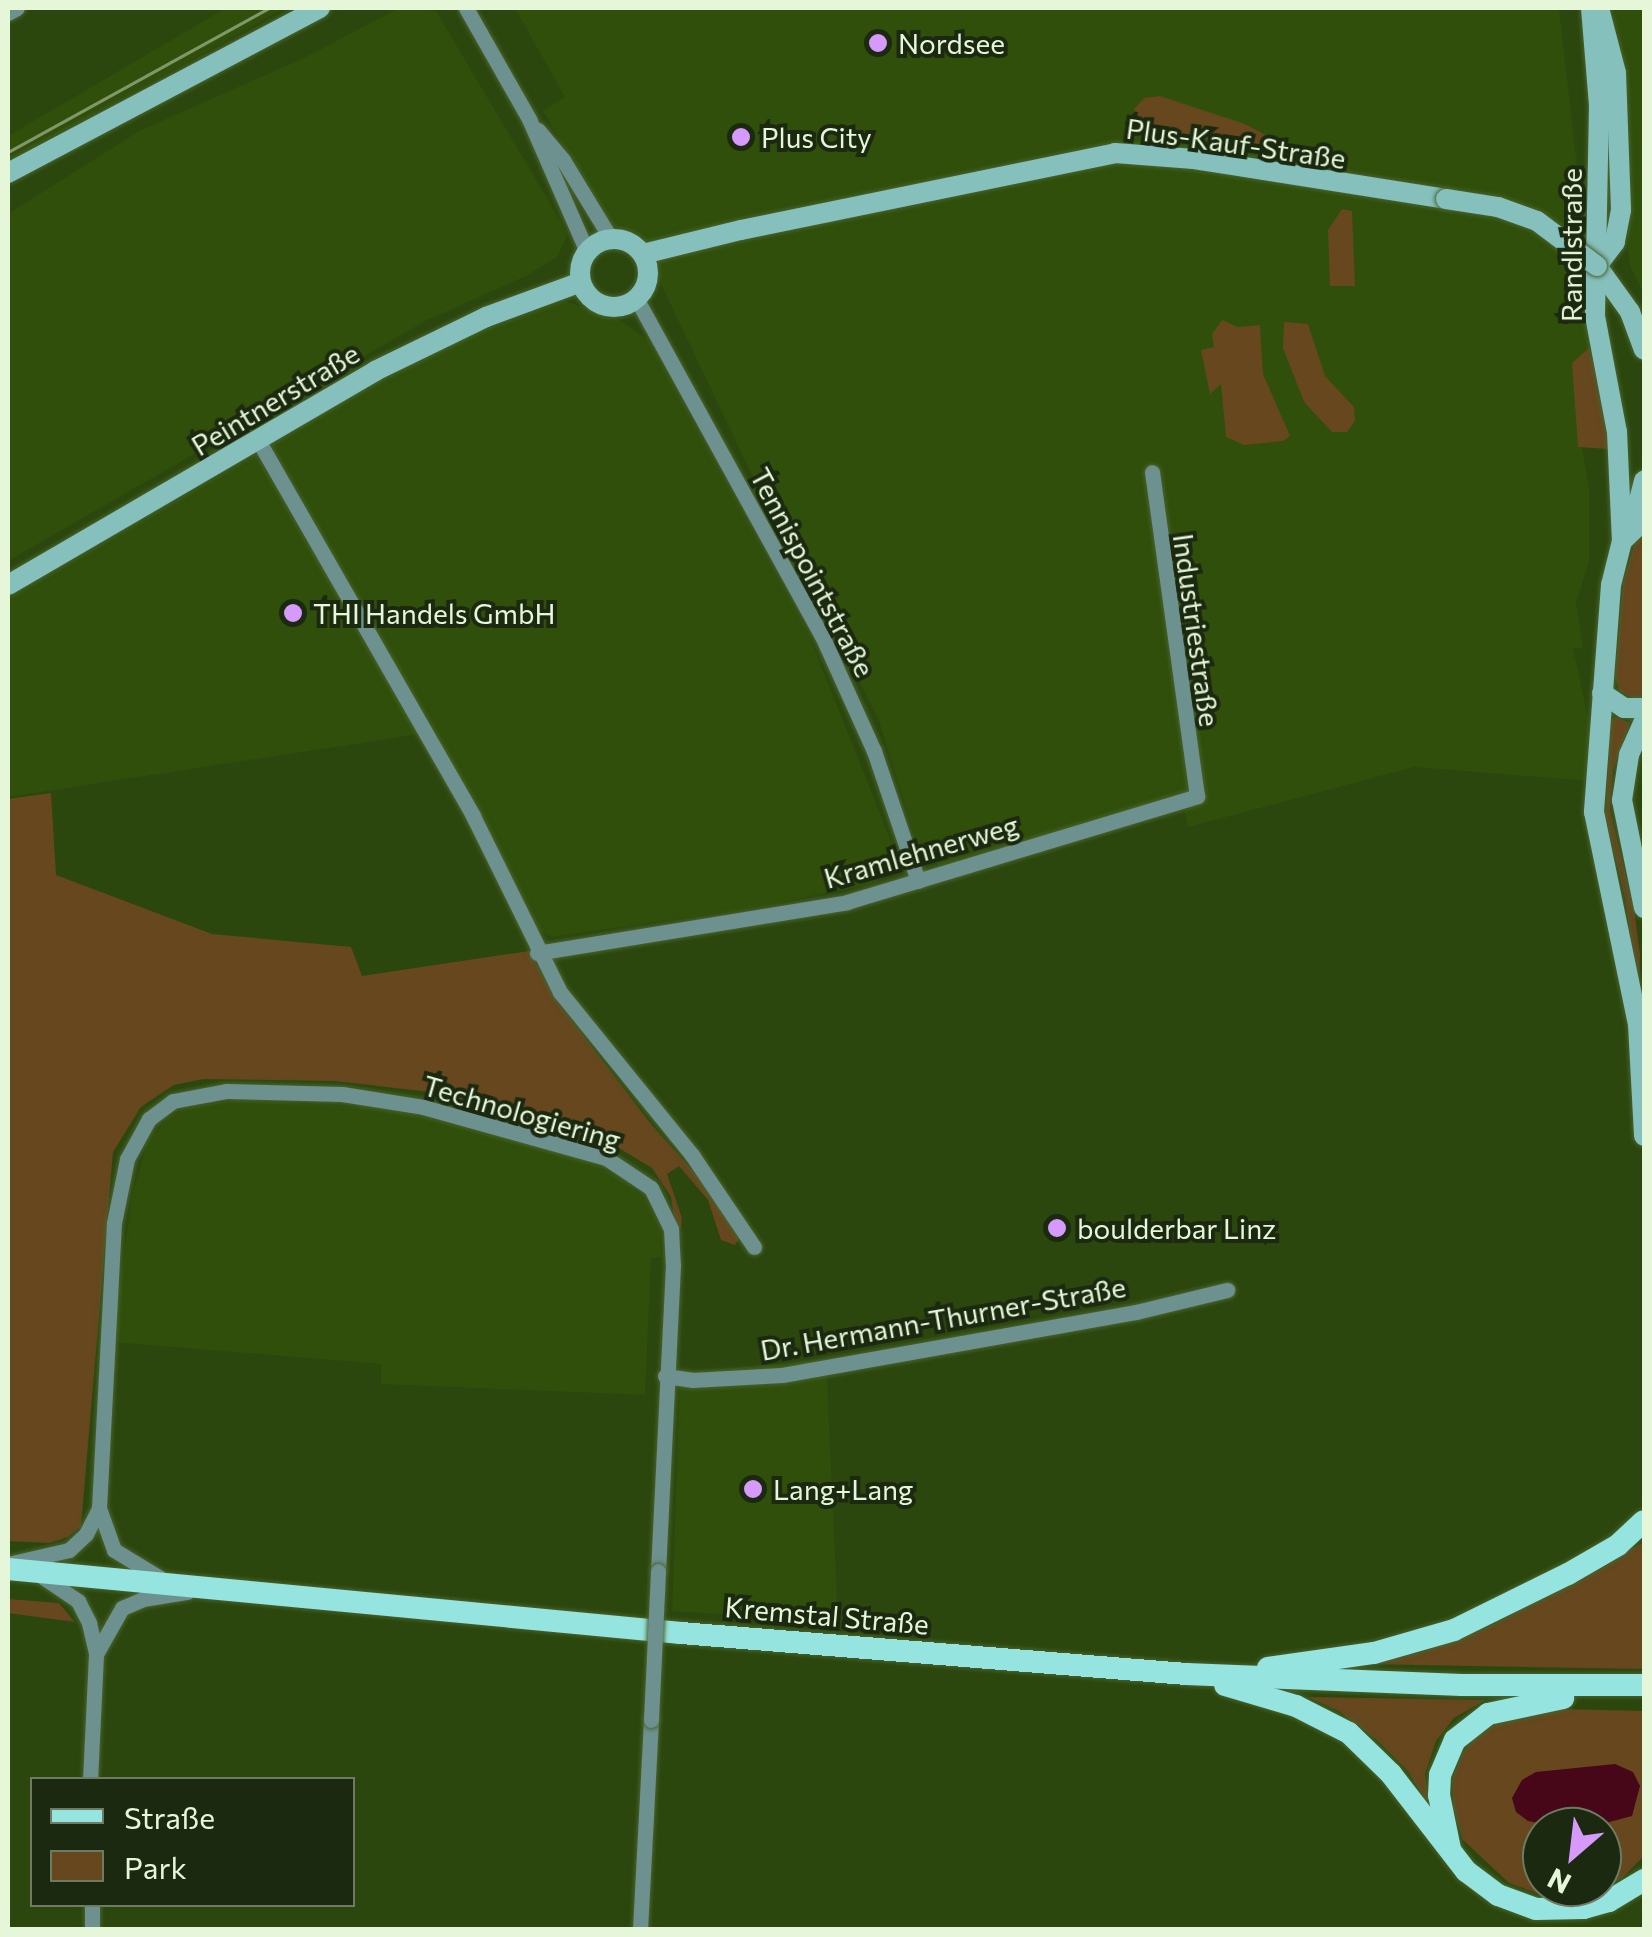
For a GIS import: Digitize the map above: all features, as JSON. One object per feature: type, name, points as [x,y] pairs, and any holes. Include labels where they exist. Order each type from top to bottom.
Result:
[{"type":"main road","points":[[1215,1676],[1374,1652],[1454,1630],[1568,1574],[1618,1545],[1644,1521]]},
{"type":"main road","name":"Kremstal Straße","points":[[8,1567],[700,1635],[1186,1674],[1462,1685],[1644,1686]]},
{"type":"main road","points":[[1186,1674],[1296,1706],[1349,1734],[1391,1774],[1481,1885],[1536,1909],[1584,1908],[1609,1901],[1644,1880]]},
{"type":"main road","points":[[1451,1852],[1439,1795],[1440,1776],[1455,1740],[1470,1724],[1508,1706],[1644,1686]]},
{"type":"street","points":[[8,13],[16,8]]},
{"type":"street","points":[[8,173],[320,8]]},
{"type":"street","points":[[466,8],[530,119],[587,252],[581,282],[586,292],[604,305],[615,307],[636,298],[648,273],[643,254],[629,242],[611,238],[587,252]]},
{"type":"street","name":"Randlstraße","points":[[1597,266],[1615,242],[1620,210],[1618,105],[1598,11]]},
{"type":"street","name":"Randlstraße","points":[[1598,11],[1595,316],[1633,529]]},
{"type":"street","points":[[530,119],[563,160],[611,238]]},
{"type":"street","name":"Plus-Kauf-Straße","points":[[643,254],[1062,163],[1114,153],[1156,155],[1498,206],[1558,233],[1597,266],[1630,312],[1644,350]]},
{"type":"street","name":"Peintnerstraße","points":[[8,585],[452,332],[581,282]]},
{"type":"street","name":"Tennispointstraße","points":[[636,298],[822,636],[874,751],[918,881]]},
{"type":"street","points":[[258,440],[472,816],[536,952],[560,992],[692,1155],[754,1247]]},
{"type":"street","name":"Industriestraße","points":[[1152,472],[1196,796]]},
{"type":"street","name":"Randlstraße","points":[[1644,481],[1608,606],[1594,812],[1638,1024],[1644,1136]]},
{"type":"street","points":[[1602,692],[1624,708],[1644,708]]},
{"type":"street","points":[[1644,720],[1629,756],[1622,800],[1644,908]]},
{"type":"street","name":"Kramlehnerweg","points":[[536,952],[847,902],[1196,796]]},
{"type":"street","name":"Randlstraße","points":[[1638,1024],[1644,1002]]},
{"type":"street","name":"Technologiering","points":[[174,1585],[114,1550],[99,1508],[103,1360],[119,1188],[127,1159],[149,1119],[173,1101],[195,1094],[268,1090],[370,1097],[560,1143],[632,1172],[651,1188],[671,1229],[674,1264],[665,1376],[640,1930]]},
{"type":"street","name":"Dr. Hermann-Thurner-Straße","points":[[665,1376],[692,1380],[782,1374],[1136,1312],[1227,1290]]},
{"type":"street","points":[[8,1567],[69,1550],[86,1534],[99,1508]]},
{"type":"street","points":[[36,1572],[78,1602],[89,1623],[96,1654],[90,1777]]},
{"type":"street","points":[[96,1654],[112,1620],[132,1602],[212,1589]]},
{"type":"shaded area","points":[[226,8],[285,8],[8,161],[8,136]]},
{"type":"shaded area","points":[[399,8],[436,11],[563,225],[567,236],[557,257],[526,276],[425,321],[8,561],[8,214],[139,131],[302,59]]},
{"type":"shaded area","points":[[515,8],[1559,8],[1608,438],[1580,437],[1589,487],[1589,562],[1576,602],[1583,648],[1573,648],[1602,782],[1414,767],[1188,827],[1180,793],[943,868],[920,853],[878,718],[763,498],[638,236],[611,228],[543,111],[565,97]]},
{"type":"shaded area","points":[[1611,8],[1644,8],[1644,294],[1630,266],[1628,249],[1627,120],[1619,37]]},
{"type":"shaded area","points":[[565,301],[616,318],[647,339],[808,633],[894,848],[892,870],[876,883],[753,908],[552,937],[535,930],[433,730],[270,445],[370,386],[470,335]]},
{"type":"shaded area","points":[[256,455],[420,734],[8,797],[8,598]]},
{"type":"shaded area","points":[[238,1100],[394,1109],[586,1160],[623,1180],[646,1200],[660,1228],[661,1257],[651,1258],[645,1395],[381,1384],[381,1364],[112,1342],[132,1196],[147,1142],[170,1116],[191,1107]]},
{"type":"shaded area","points":[[826,1359],[838,1621],[672,1611],[680,1373]]},
{"type":"shaded area","points":[[1615,1764],[1633,1772],[1640,1786],[1632,1816],[1622,1819],[1622,1807],[1522,1807],[1522,1816],[1516,1812],[1512,1798],[1522,1780],[1536,1772]]},
{"type":"green space","points":[[1160,96],[1245,124],[1295,151],[1293,155],[1141,128],[1134,109],[1144,98]]},
{"type":"green space","points":[[1342,209],[1352,211],[1355,286],[1330,286],[1328,230]]},
{"type":"green space","points":[[1222,320],[1238,327],[1260,325],[1263,374],[1290,436],[1283,441],[1244,445],[1226,437],[1221,384],[1210,394],[1201,350],[1214,347],[1212,334]]},
{"type":"green space","points":[[1284,322],[1308,324],[1325,376],[1354,407],[1355,421],[1347,432],[1332,432],[1304,402],[1283,348]]},
{"type":"green space","points":[[1589,348],[1606,406],[1608,449],[1578,447],[1572,363]]},
{"type":"green space","points":[[1644,532],[1644,696],[1636,699],[1619,691],[1615,677],[1623,582],[1635,542]]},
{"type":"green space","points":[[1611,719],[1630,723],[1613,770],[1610,810],[1634,909],[1640,954],[1639,1002],[1625,898],[1605,816]]},
{"type":"green space","points":[[51,793],[56,875],[212,934],[351,947],[362,976],[529,951],[557,1001],[651,1124],[701,1180],[740,1237],[735,1245],[721,1240],[708,1200],[679,1166],[667,1174],[682,1218],[678,1243],[671,1197],[652,1168],[617,1147],[560,1128],[430,1092],[334,1081],[203,1079],[174,1085],[141,1107],[113,1152],[81,1526],[68,1537],[49,1543],[8,1541],[8,799]]},
{"type":"green space","points":[[1644,1542],[1644,1669],[1360,1664],[1425,1651],[1492,1625]]},
{"type":"green space","points":[[8,1599],[59,1603],[75,1622],[8,1613]]},
{"type":"green space","points":[[1308,1697],[1485,1700],[1454,1718],[1436,1741],[1425,1774],[1429,1806],[1407,1770],[1378,1741],[1339,1711]]},
{"type":"green space","points":[[1560,1709],[1644,1711],[1644,1856],[1622,1878],[1622,1807],[1522,1807],[1522,1888],[1509,1883],[1463,1840],[1453,1809],[1452,1778],[1476,1734],[1505,1717]]},
{"type":"tram line","points":[[8,152],[269,8]]},
{"type":"place","name":"Nordsee","points":[[878,43]]},
{"type":"place","name":"Plus City","points":[[741,137]]},
{"type":"place","name":"THI Handels GmbH","points":[[293,613]]},
{"type":"place","name":"boulderbar Linz","points":[[1057,1228]]},
{"type":"place","name":"Lang+Lang","points":[[753,1489]]}]
